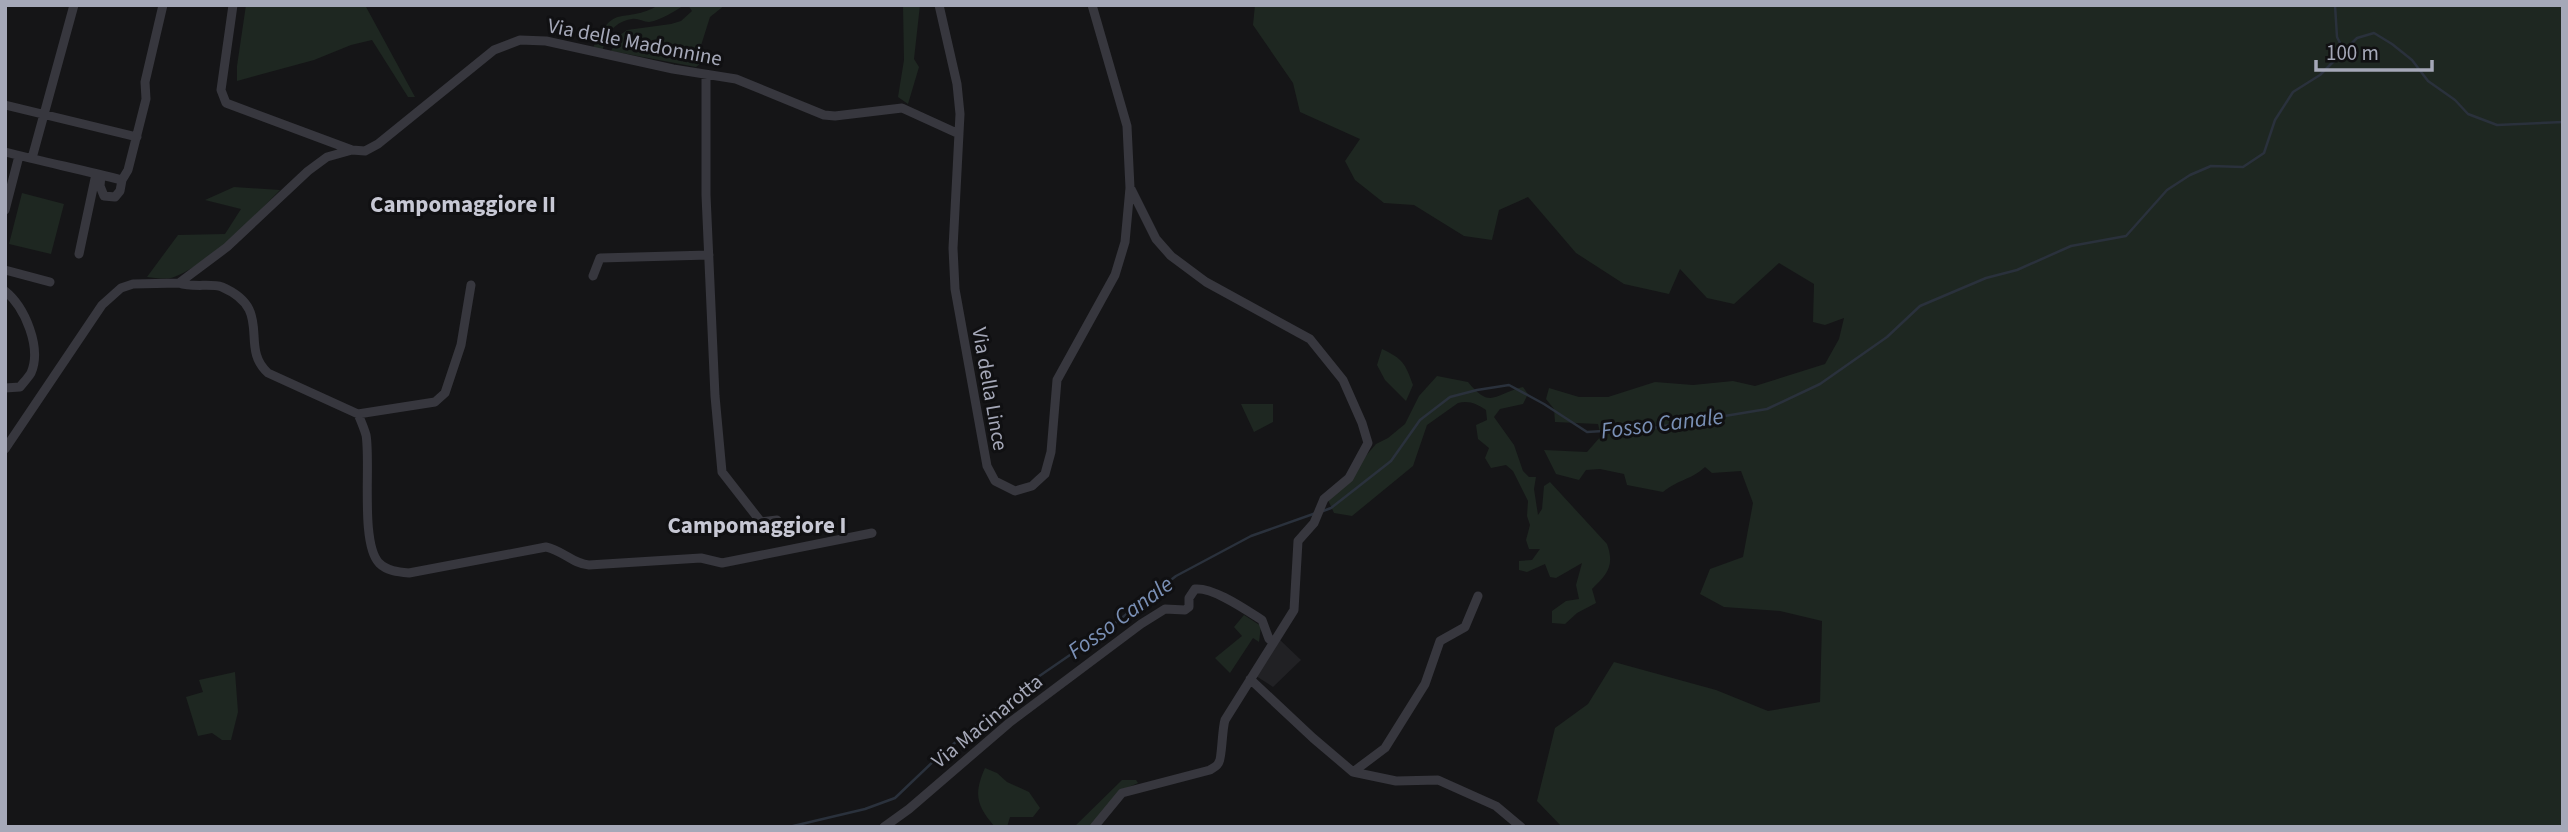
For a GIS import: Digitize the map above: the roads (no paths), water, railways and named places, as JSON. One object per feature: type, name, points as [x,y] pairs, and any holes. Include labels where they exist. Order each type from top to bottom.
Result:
[{"type":"street","points":[[32,158],[74,5]]},
{"type":"street","points":[[99,174],[104,196],[115,197],[128,170],[137,138],[146,99],[145,82],[163,5]]},
{"type":"street","points":[[233,5],[221,90],[226,103],[352,150]]},
{"type":"street","name":"Via della Lince","points":[[939,5],[957,84],[960,114],[953,248],[955,289],[987,466],[995,481],[1015,491],[1032,486],[1045,474],[1049,464],[1057,380],[1115,275],[1125,242],[1130,188],[1127,125],[1092,5]]},
{"type":"street","name":"Via delle Madonnine","points":[[179,283],[227,247],[308,171],[327,158],[352,150],[365,151],[378,144],[494,50],[520,40],[546,41],[736,79],[824,115],[902,108],[959,134]]},
{"type":"street","points":[[706,75],[709,255],[715,396],[722,472],[761,522],[778,520]]},
{"type":"street","points":[[5,105],[137,138]]},
{"type":"street","points":[[5,152],[122,180]]},
{"type":"street","points":[[5,210],[19,156]]},
{"type":"street","points":[[79,254],[99,174]]},
{"type":"street","points":[[1094,827],[1122,793],[1210,770],[1218,765],[1221,760],[1220,736],[1225,720],[1294,610],[1298,541],[1314,523],[1324,499],[1349,478],[1368,443],[1343,380],[1310,339],[1206,282],[1167,253],[1156,239],[1130,188]]},
{"type":"street","points":[[593,276],[600,258],[709,255]]},
{"type":"street","points":[[5,271],[50,282]]},
{"type":"street","points":[[5,450],[102,305],[121,288],[133,284],[179,283],[191,287],[220,286],[241,299],[249,308],[254,320],[255,354],[259,365],[268,373],[358,414],[435,402],[445,393],[461,345],[471,285]]},
{"type":"street","points":[[5,291],[15,299],[23,315],[34,350],[31,373],[20,387],[5,388]]},
{"type":"street","points":[[358,414],[366,437],[366,504],[374,556],[390,570],[409,573],[546,547],[555,548],[581,565],[701,558],[722,563],[872,533]]},
{"type":"street","name":"Via Macinarotta","points":[[884,827],[909,809],[1009,723],[1141,624],[1165,609],[1185,610],[1189,607],[1189,598],[1195,589],[1202,588],[1262,620],[1269,639],[1274,641]]},
{"type":"street","points":[[1353,772],[1385,748],[1425,684],[1440,641],[1465,627],[1478,596]]},
{"type":"street","points":[[1251,679],[1353,772],[1396,781],[1437,780],[1496,806],[1521,827]]},
{"type":"waterway","name":"Fosso Canale","points":[[2335,5],[2337,37],[2344,51]]},
{"type":"waterway","name":"Fosso Canale","points":[[1323,511],[1331,508],[1391,461],[1420,420],[1450,397],[1477,390],[1509,385],[1587,432],[1652,428],[1767,409],[1820,384],[1887,337],[1920,306],[1986,278],[2017,270],[2071,246],[2126,236],[2167,190],[2190,175],[2211,166],[2243,167],[2264,153],[2275,120],[2293,92],[2320,75],[2357,38],[2374,33],[2392,44],[2412,60],[2428,81],[2455,100],[2468,114],[2497,125],[2563,122]]},
{"type":"waterway","name":"Fosso Canale","points":[[789,827],[865,809],[895,798],[940,755],[1019,690],[1102,633],[1176,576],[1251,536],[1316,513]]},
{"type":"district","name":"Campomaggiore II","points":[[463,204]]},
{"type":"district","name":"Campomaggiore I","points":[[757,525]]}]
